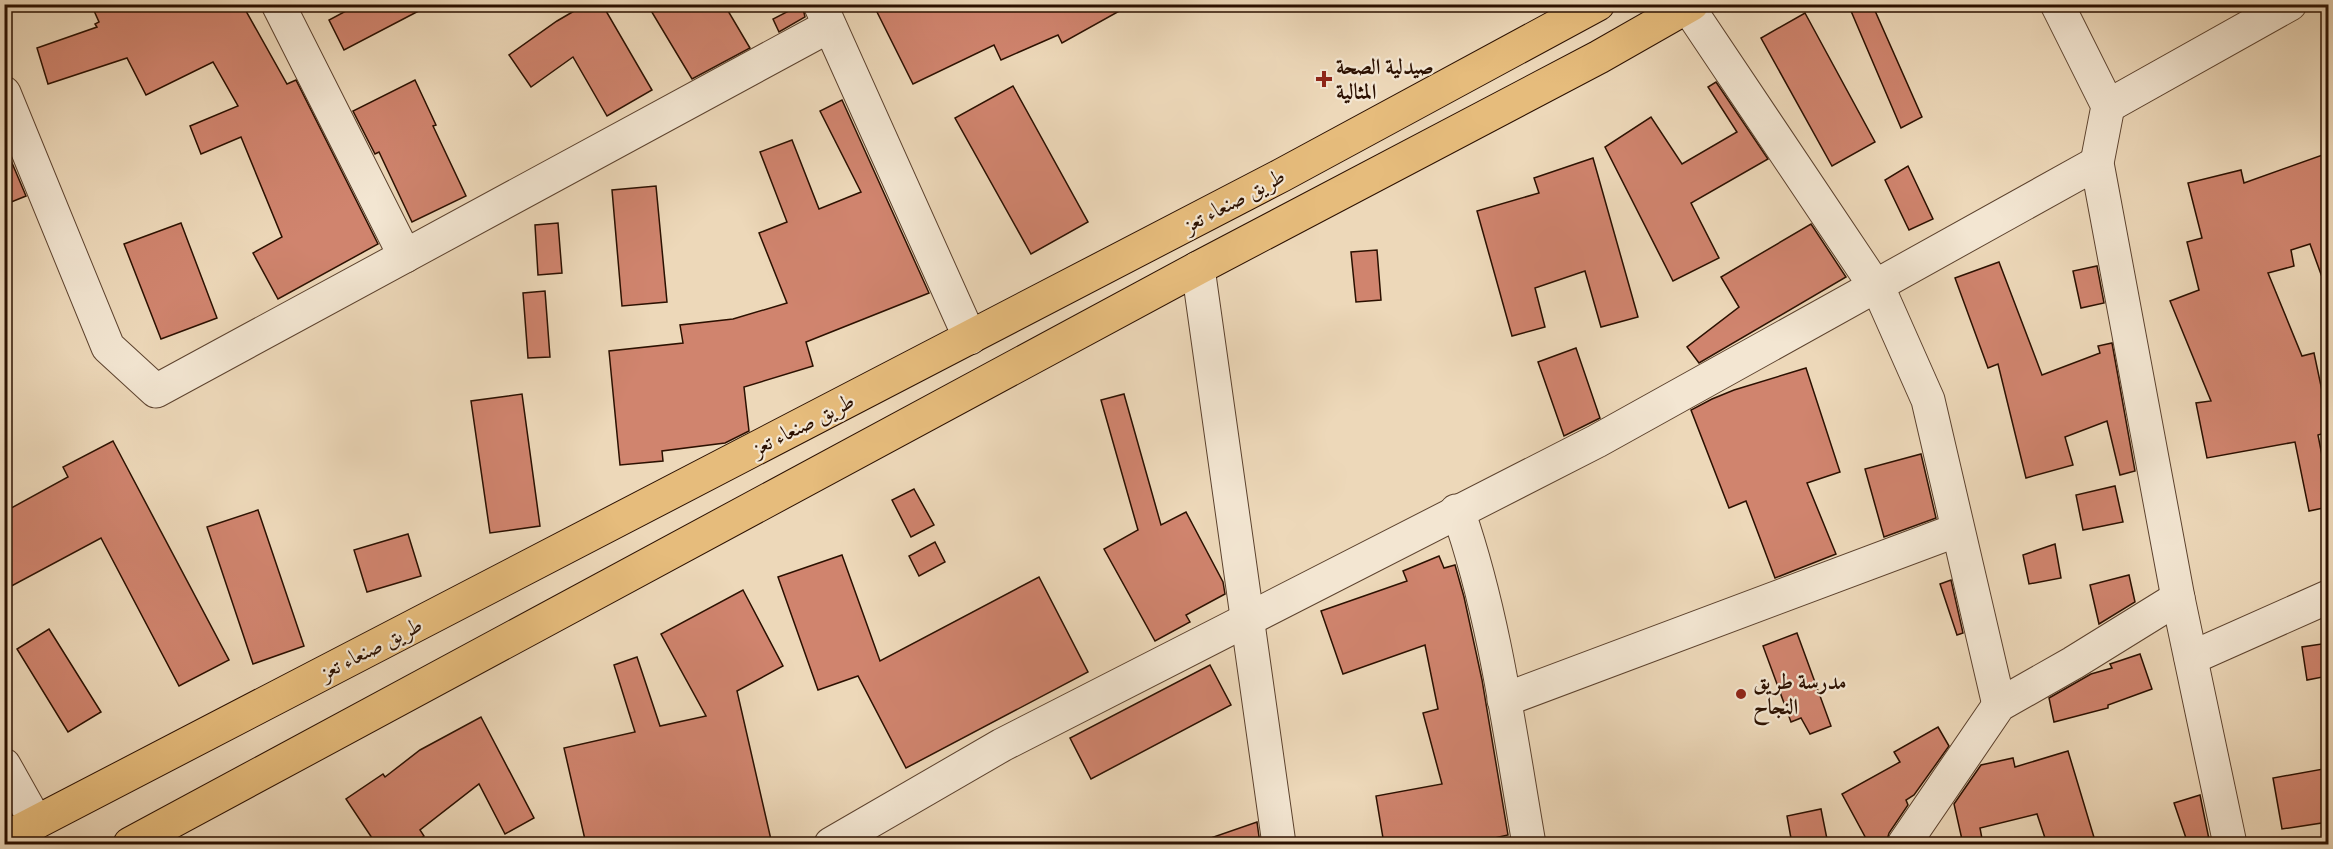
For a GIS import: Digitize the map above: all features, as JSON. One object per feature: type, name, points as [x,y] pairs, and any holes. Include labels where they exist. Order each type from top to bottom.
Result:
[{"type":"highway","name":"طريق صنعاء تعز","points":[[130,844],[1198,268],[1599,57],[1690,6]]},
{"type":"highway","name":"طريق صنعاء تعز","points":[[4,839],[1282,175],[1589,10]]},
{"type":"highway","points":[[1589,10],[1599,57]]},
{"type":"street","points":[[278,4],[405,256]]},
{"type":"street","points":[[2057,4],[2108,105],[2097,163],[2178,598],[2230,844]]},
{"type":"street","points":[[2108,105],[2290,4]]},
{"type":"street","points":[[1690,6],[1875,286],[1877,285],[1928,400],[1999,705]]},
{"type":"street","points":[[4,93],[108,347],[156,391],[405,256],[825,15],[970,338]]},
{"type":"street","points":[[831,844],[1002,744],[1597,441],[2097,163]]},
{"type":"street","points":[[1198,268],[1279,844]]},
{"type":"street","points":[[1457,511],[1473,553],[1504,700],[1529,844]]},
{"type":"street","points":[[1504,700],[1957,530]]},
{"type":"street","points":[[2191,658],[2328,597]]},
{"type":"street","points":[[1904,844],[1999,705],[2073,663],[2178,598]]},
{"type":"street","points":[[4,765],[36,822]]},
{"type":"building","points":[[91,4],[242,4],[287,84],[296,80],[378,244],[278,299],[253,253],[282,237],[241,137],[201,154],[190,126],[238,106],[213,62],[146,95],[127,58],[48,84],[37,48],[97,27],[95,24],[99,22]]},
{"type":"building","points":[[359,4],[432,4],[344,50],[329,20]]},
{"type":"building","points":[[586,4],[602,4],[652,90],[607,116],[573,57],[531,87],[509,55],[557,21]]},
{"type":"building","points":[[647,4],[724,4],[750,48],[692,79]]},
{"type":"building","points":[[802,4],[805,17],[779,32],[773,19]]},
{"type":"building","points":[[873,4],[1132,4],[1062,43],[1058,35],[1001,60],[994,45],[913,84]]},
{"type":"building","points":[[1848,4],[1872,4],[1922,117],[1901,128]]},
{"type":"building","points":[[1805,13],[1875,142],[1832,166],[1761,38]]},
{"type":"building","points":[[415,80],[436,125],[433,126],[466,196],[412,222],[379,152],[375,154],[353,111]]},
{"type":"building","points":[[1716,82],[1768,159],[1691,203],[1719,258],[1673,281],[1605,147],[1651,117],[1682,164],[1737,132],[1708,87]]},
{"type":"building","points":[[1013,86],[1088,222],[1031,254],[955,118]]},
{"type":"building","points":[[842,100],[929,293],[806,342],[813,366],[744,387],[749,431],[725,443],[662,451],[663,461],[620,465],[609,351],[683,343],[680,325],[733,319],[787,303],[759,233],[787,222],[760,152],[792,140],[819,209],[861,192],[820,111]]},
{"type":"building","points":[[4,144],[26,196],[4,205]]},
{"type":"building","points":[[2328,153],[2328,288],[2326,288],[2310,244],[2291,250],[2294,266],[2268,273],[2302,356],[2314,353],[2328,419],[2328,432],[2318,435],[2328,487],[2328,507],[2309,511],[2295,442],[2207,458],[2196,403],[2211,401],[2170,301],[2199,290],[2187,242],[2202,238],[2188,183],[2241,170],[2244,183]]},
{"type":"building","points":[[1593,158],[1638,317],[1601,327],[1585,271],[1535,288],[1545,327],[1512,336],[1477,211],[1539,193],[1534,178]]},
{"type":"building","points":[[1908,166],[1933,219],[1909,230],[1885,180]]},
{"type":"building","points":[[656,186],[667,302],[622,306],[612,190]]},
{"type":"building","points":[[181,223],[217,318],[161,339],[124,244]]},
{"type":"building","points":[[558,223],[562,273],[538,275],[535,225]]},
{"type":"building","points":[[1811,224],[1846,277],[1699,363],[1687,347],[1739,307],[1721,277]]},
{"type":"building","points":[[1377,250],[1381,300],[1356,302],[1351,252]]},
{"type":"building","points":[[1999,262],[2042,375],[2100,353],[2098,346],[2112,343],[2135,471],[2120,475],[2107,421],[2065,437],[2073,465],[2026,478],[1998,364],[1988,368],[1955,278]]},
{"type":"building","points":[[2097,266],[2104,303],[2081,308],[2073,271]]},
{"type":"building","points":[[545,291],[550,357],[528,358],[523,293]]},
{"type":"building","points":[[1576,348],[1600,418],[1564,436],[1538,362]]},
{"type":"building","points":[[1806,368],[1840,472],[1807,483],[1836,554],[1775,578],[1746,501],[1729,508],[1691,410],[1734,390]]},
{"type":"building","points":[[522,394],[540,526],[490,533],[471,401]]},
{"type":"building","points":[[1124,394],[1161,525],[1186,512],[1223,582],[1225,594],[1186,615],[1190,622],[1155,641],[1104,549],[1138,530],[1101,400]]},
{"type":"building","points":[[113,441],[229,660],[179,686],[101,538],[4,590],[4,512],[68,477],[63,467]]},
{"type":"building","points":[[1921,454],[1936,518],[1884,537],[1865,469]]},
{"type":"building","points":[[2115,486],[2123,522],[2083,530],[2076,495]]},
{"type":"building","points":[[914,489],[934,525],[911,537],[892,500]]},
{"type":"building","points":[[258,510],[304,646],[253,664],[207,527]]},
{"type":"building","points":[[408,534],[421,576],[367,592],[354,550]]},
{"type":"building","points":[[935,542],[945,562],[919,576],[909,556]]},
{"type":"building","points":[[2055,544],[2061,578],[2029,584],[2023,555]]},
{"type":"building","points":[[842,555],[880,661],[1039,577],[1088,672],[906,768],[858,676],[818,690],[778,577]]},
{"type":"building","points":[[1439,556],[1444,568],[1455,565],[1464,597],[1482,680],[1508,835],[1468,844],[1384,844],[1376,796],[1442,784],[1423,713],[1438,709],[1425,645],[1343,674],[1321,611],[1407,581],[1403,571]]},
{"type":"building","points":[[2129,575],[2135,602],[2099,624],[2090,585]]},
{"type":"building","points":[[1951,580],[1963,633],[1957,635],[1940,584]]},
{"type":"building","points":[[743,590],[783,666],[737,691],[772,844],[586,844],[564,748],[635,732],[614,665],[637,657],[660,726],[706,716],[661,634]]},
{"type":"building","points":[[49,629],[101,712],[68,732],[17,649]]},
{"type":"building","points":[[1797,633],[1831,726],[1810,734],[1801,718],[1791,722],[1763,646]]},
{"type":"building","points":[[2328,643],[2328,676],[2307,680],[2302,647]]},
{"type":"building","points":[[2140,654],[2152,689],[2108,705],[2108,708],[2054,722],[2049,698],[2091,674],[2112,668],[2110,664]]},
{"type":"building","points":[[1210,665],[1231,705],[1091,779],[1070,738]]},
{"type":"building","points":[[481,717],[534,818],[505,834],[479,784],[420,830],[424,836],[412,844],[376,844],[346,799],[383,774],[385,777],[420,750]]},
{"type":"building","points":[[1938,727],[1949,746],[1914,795],[1906,800],[1908,805],[1889,833],[1886,844],[1869,844],[1842,794],[1900,762],[1894,752]]},
{"type":"building","points":[[2068,751],[2096,844],[2047,844],[2037,814],[1980,828],[1983,844],[1963,844],[1954,804],[1981,765],[2013,758],[2015,767]]},
{"type":"building","points":[[2323,769],[2328,800],[2328,822],[2282,829],[2273,778]]},
{"type":"building","points":[[2200,795],[2210,844],[2188,844],[2174,803]]},
{"type":"building","points":[[1821,809],[1828,844],[1792,844],[1787,816]]},
{"type":"building","points":[[1257,822],[1260,844],[1202,844],[1202,841]]},
{"type":"place","name":"صيدلية الصحة المثالية","points":[[1324,79]]},
{"type":"place","name":"مدرسة طريق النجاح","points":[[1741,694]]}]
